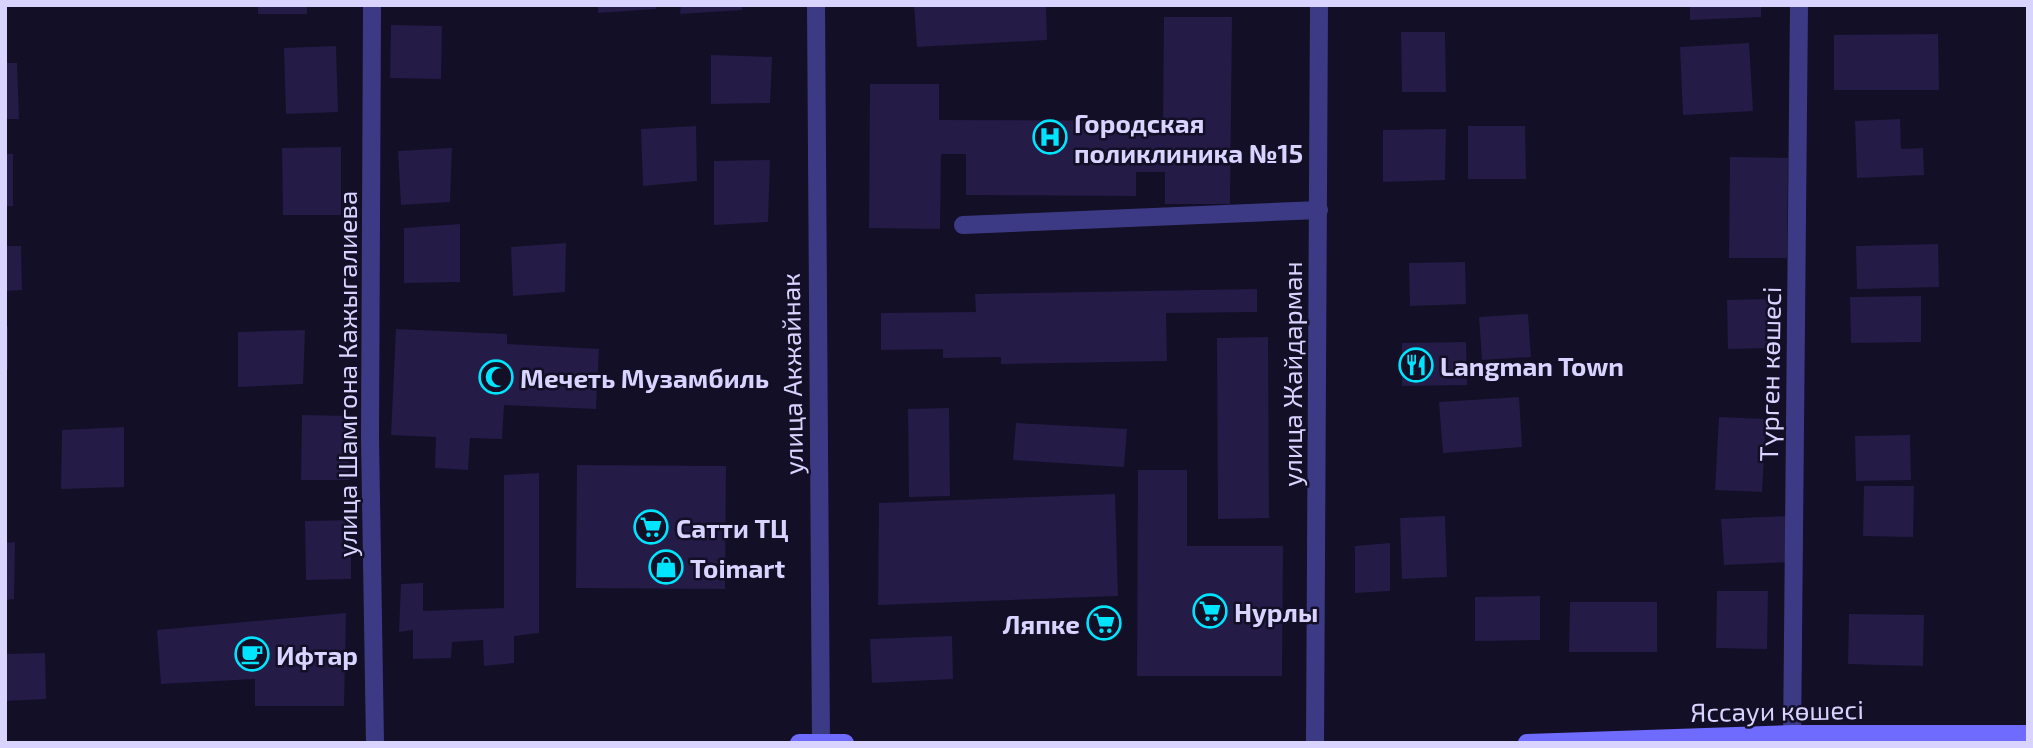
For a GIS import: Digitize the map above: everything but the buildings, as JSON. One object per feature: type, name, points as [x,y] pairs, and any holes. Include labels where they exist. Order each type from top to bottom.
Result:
[{"type":"main road","name":"Яссауи көшесі","points":[[1527,743],[2028,734]]},
{"type":"main road","points":[[799,743],[845,743]]},
{"type":"street","name":"улица Шамгона Кажыгалиева","points":[[372,5],[370,438],[375,743]]},
{"type":"street","name":"улица Акжайнак","points":[[816,5],[821,743]]},
{"type":"street","name":"улица Жайдарман","points":[[1315,743],[1319,5]]},
{"type":"street","name":"Түрген көшесі","points":[[1792,738],[1799,5]]},
{"type":"street","points":[[963,225],[1319,210]]},
{"type":"place","name":"Городская поликлиника №15","points":[[1050,137]]},
{"type":"place","name":"Langman Town","points":[[1416,365]]},
{"type":"place","name":"Мечеть Музамбиль","points":[[496,377]]},
{"type":"place","name":"Сатти ТЦ","points":[[651,527]]},
{"type":"place","name":"Toimart","points":[[666,567]]},
{"type":"place","name":"Нурлы","points":[[1210,611]]},
{"type":"place","name":"Ляпке","points":[[1104,623]]},
{"type":"place","name":"Ифтар","points":[[252,654]]}]
